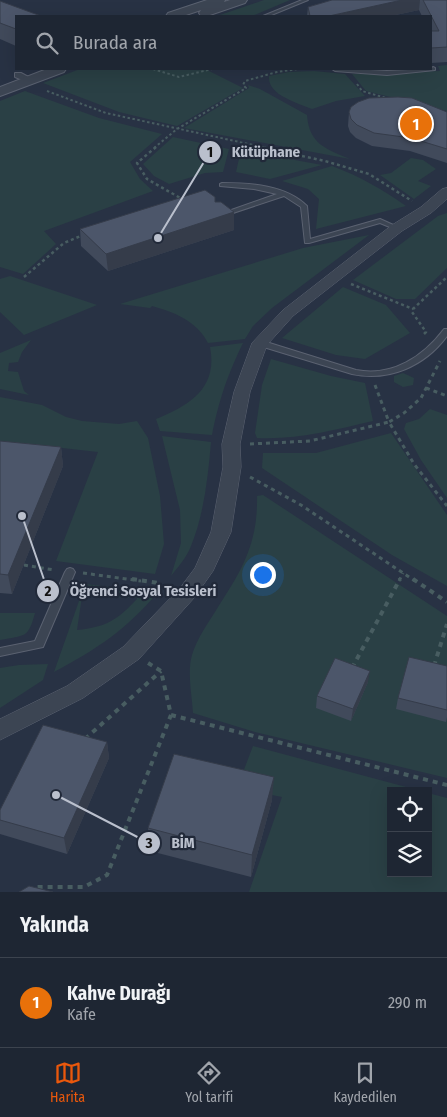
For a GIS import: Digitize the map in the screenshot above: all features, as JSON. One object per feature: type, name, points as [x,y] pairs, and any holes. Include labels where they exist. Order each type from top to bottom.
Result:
[{"type":"street","points":[[175,15],[219,0]]},
{"type":"street","points":[[198,15],[241,0]]},
{"type":"street","points":[[0,82],[55,70]]},
{"type":"street","points":[[0,92],[27,77]]},
{"type":"street","points":[[0,730],[75,692],[131,653],[166,617],[203,571],[221,532],[232,467],[231,444],[242,392],[260,343],[288,313],[397,228],[426,210],[447,192]]},
{"type":"lane","points":[[268,15],[306,0]]},
{"type":"lane","points":[[348,70],[387,73],[422,70]]},
{"type":"lane","points":[[222,185],[244,185],[265,188],[296,198],[304,206],[307,242],[380,221],[397,228]]},
{"type":"lane","points":[[218,217],[283,194]]},
{"type":"lane","points":[[260,343],[350,370],[370,374],[395,371],[419,359],[438,344],[447,331]]},
{"type":"lane","points":[[0,652],[39,644],[70,572]]},
{"type":"path","points":[[157,70],[179,76],[207,70]]},
{"type":"path","points":[[182,199],[147,179],[137,164],[177,130],[246,88],[243,85],[245,81],[291,70]]},
{"type":"path","points":[[27,77],[106,113],[326,161],[369,174],[426,210]]},
{"type":"path","points":[[362,91],[391,100]]},
{"type":"path","points":[[173,202],[190,196]]},
{"type":"path","points":[[24,277],[64,243],[92,232]]},
{"type":"path","points":[[333,277],[413,309]]},
{"type":"path","points":[[413,309],[447,277]]},
{"type":"path","points":[[413,309],[412,312],[426,332],[420,337]]},
{"type":"path","points":[[231,444],[310,442],[389,422],[404,413],[421,398],[441,358]]},
{"type":"path","points":[[370,374],[389,422],[414,464],[447,506]]},
{"type":"path","points":[[426,388],[447,396]]},
{"type":"path","points":[[232,467],[301,505],[447,602]]},
{"type":"path","points":[[348,675],[403,573]]},
{"type":"path","points":[[96,574],[159,583]]},
{"type":"path","points":[[431,674],[447,624]]},
{"type":"path","points":[[30,892],[34,887],[84,887],[107,875],[171,715],[161,671],[131,653]]},
{"type":"path","points":[[82,742],[161,671]]},
{"type":"path","points":[[171,715],[447,785]]},
{"type":"green space","points":[[264,0],[290,0],[254,15],[220,15]]},
{"type":"green space","points":[[447,65],[447,111],[366,91],[352,74],[440,71],[438,66]]},
{"type":"green space","points":[[77,70],[207,70],[243,88],[177,126],[119,112],[43,83]]},
{"type":"green space","points":[[314,71],[345,74],[365,96],[336,101],[312,109],[284,97],[270,83],[269,76],[289,72]]},
{"type":"green space","points":[[248,85],[260,89],[307,115],[308,125],[315,139],[333,152],[350,159],[184,128],[249,88]]},
{"type":"green space","points":[[25,91],[99,118],[162,134],[130,162],[140,179],[153,191],[44,231],[56,244],[23,274],[0,267],[0,101]]},
{"type":"green space","points":[[173,137],[229,149],[223,172],[205,173],[169,184],[154,176],[143,164]]},
{"type":"green space","points":[[241,150],[322,165],[270,179],[236,172]]},
{"type":"green space","points":[[411,158],[423,160],[436,169],[418,181],[431,186],[414,199],[380,175],[391,173]]},
{"type":"green space","points":[[332,166],[370,183],[406,206],[316,229],[319,199],[308,189],[282,181]]},
{"type":"green space","points":[[447,213],[447,268],[415,299],[396,299],[353,280],[438,216]]},
{"type":"green space","points":[[369,235],[272,308],[253,326],[245,339],[208,343],[198,329],[184,318],[152,306],[150,308],[120,304],[303,248]]},
{"type":"green space","points":[[10,276],[97,305],[24,335],[0,312],[0,279]]},
{"type":"green space","points":[[343,287],[386,305],[410,333],[365,359],[336,355],[282,338]]},
{"type":"green space","points":[[31,340],[22,352],[18,362],[9,363],[8,371],[18,372],[24,391],[29,395],[0,389],[0,353]]},
{"type":"green space","points":[[243,343],[224,388],[212,435],[160,431],[156,419],[180,408],[190,401],[205,384],[210,374],[210,347]]},
{"type":"green space","points":[[271,359],[331,376],[365,383],[373,421],[301,436],[257,438],[255,433],[262,385]]},
{"type":"green space","points":[[403,373],[414,378],[413,385],[403,387],[394,382],[394,376]]},
{"type":"green space","points":[[0,397],[42,405],[66,417],[82,421],[119,424],[137,421],[148,438],[160,496],[164,544],[155,574],[56,561],[98,452],[0,441]]},
{"type":"green space","points":[[430,409],[447,415],[447,498],[421,460],[404,429],[406,423],[419,419]]},
{"type":"green space","points":[[391,433],[447,515],[447,586],[392,555],[262,468],[263,453],[316,453]]},
{"type":"green space","points":[[162,436],[211,442],[205,495],[199,521],[187,554],[171,576],[181,543],[180,510]]},
{"type":"green space","points":[[263,495],[447,616],[447,778],[255,732],[193,713],[190,676],[192,655],[200,636],[242,567],[255,527],[257,496]]},
{"type":"green space","points":[[85,584],[158,592],[110,638],[54,672]],"holes":[[[82,596],[137,598],[111,621],[96,627],[77,630]]]},
{"type":"green space","points":[[0,613],[35,613],[27,632],[20,636],[0,640]]},
{"type":"green space","points":[[48,664],[43,680],[0,708],[0,668]]},
{"type":"green space","points":[[253,746],[406,787],[387,787],[387,877],[432,877],[432,794],[447,798],[447,892],[249,892],[282,797],[237,788]]},
{"type":"building","points":[[332,0],[402,0],[334,15],[310,15],[308,7]]},
{"type":"building","points":[[423,0],[447,0],[447,47],[432,48],[432,31],[439,31]]},
{"type":"building","points":[[0,1],[38,15],[15,15],[15,29],[0,23]]},
{"type":"building","points":[[369,98],[412,98],[447,112],[447,149],[411,138],[374,133],[357,125],[351,119],[349,112],[351,107],[358,102]]},
{"type":"building","points":[[205,190],[215,197],[215,202],[221,202],[234,212],[106,254],[80,229]]},
{"type":"building","points":[[0,441],[61,447],[8,575],[0,574]]},
{"type":"building","points":[[409,657],[447,666],[447,710],[398,698]]},
{"type":"building","points":[[335,658],[370,671],[353,709],[317,696]]},
{"type":"building","points":[[43,725],[107,742],[64,838],[0,820],[0,810]]},
{"type":"building","points":[[174,754],[274,777],[252,855],[148,828]]},
{"type":"building","points":[[29,886],[53,892],[19,892]]},
{"type":"place","name":"Kahve Durağı","points":[[416,124]]},
{"type":"place","name":"Kütüphane","points":[[158,238]]},
{"type":"place","name":"Öğrenci Sosyal Tesisleri","points":[[22,516]]},
{"type":"place","name":"BİM","points":[[56,795]]}]
